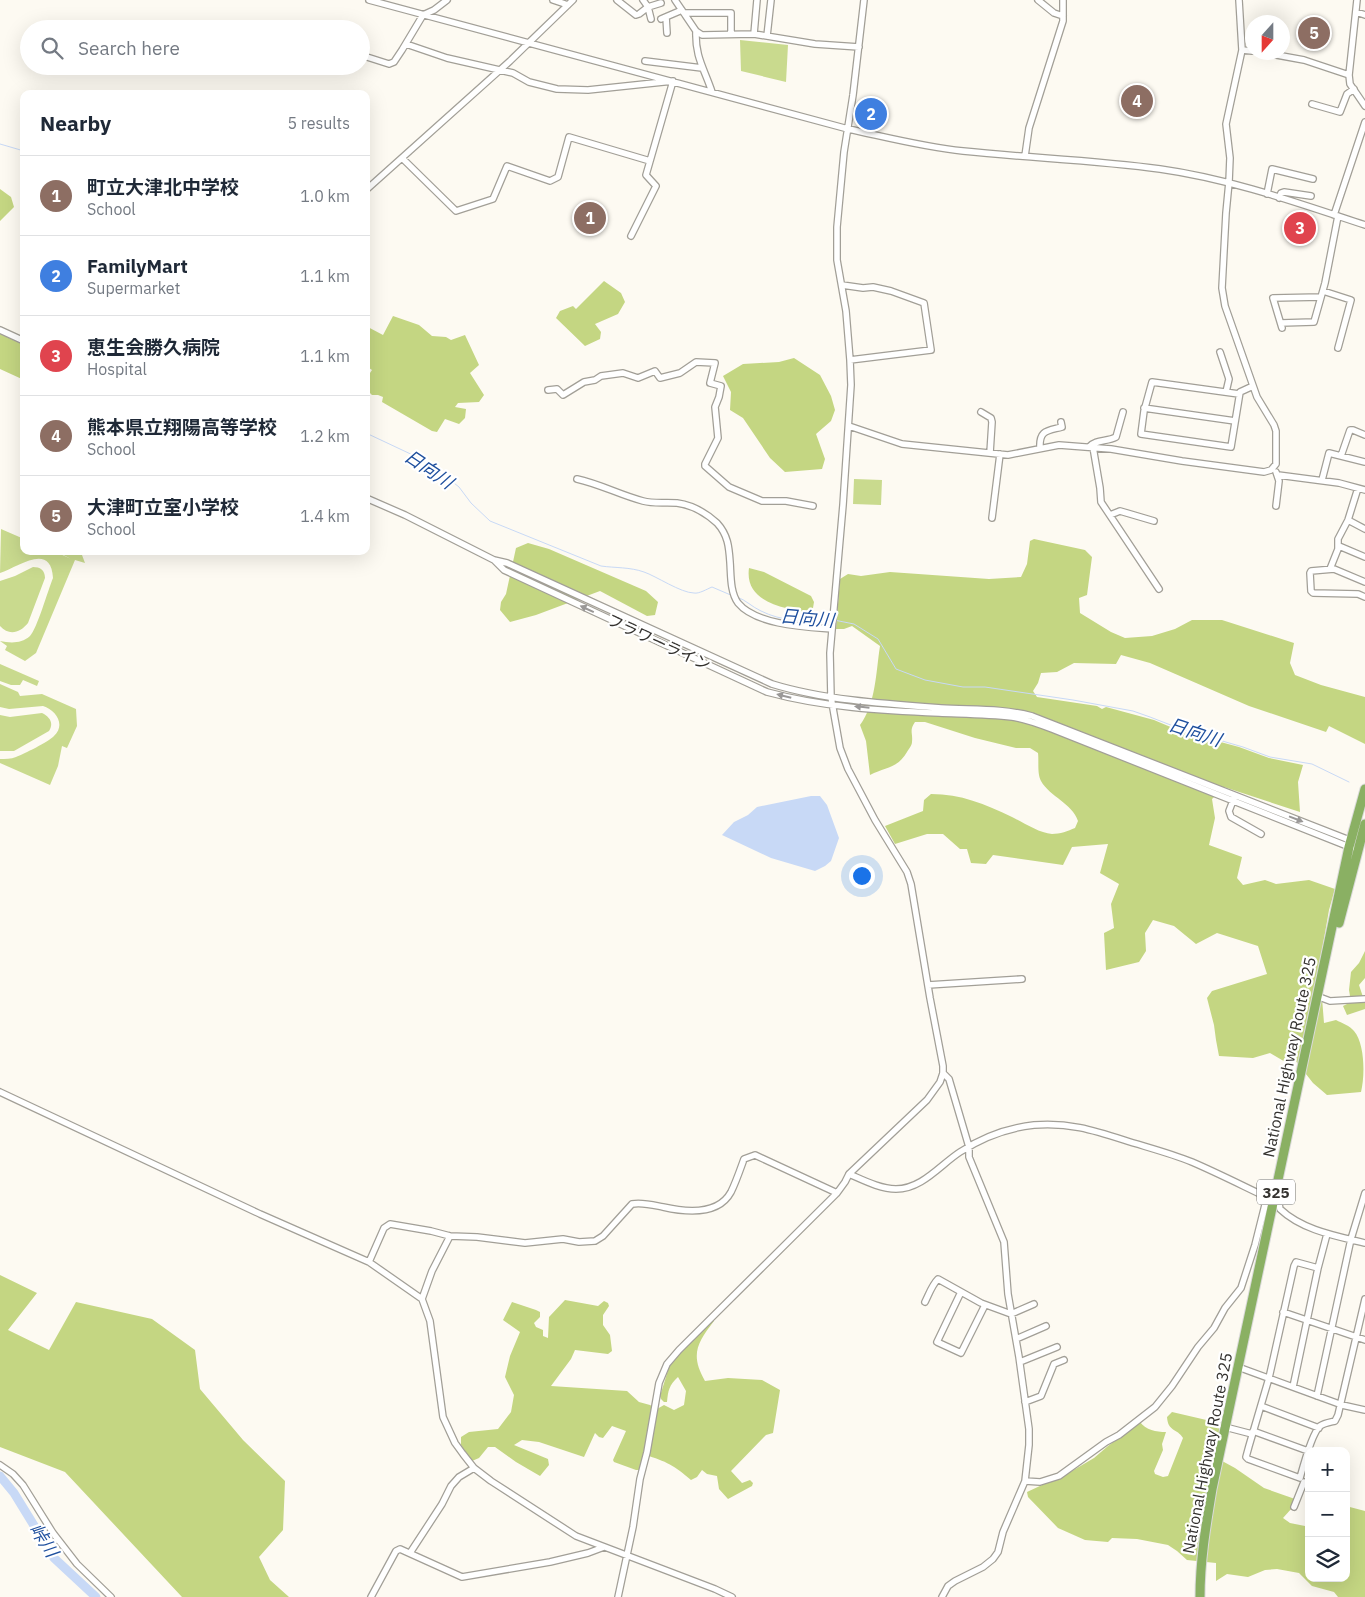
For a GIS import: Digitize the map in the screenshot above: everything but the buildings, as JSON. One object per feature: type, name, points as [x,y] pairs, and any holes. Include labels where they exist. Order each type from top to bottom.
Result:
[{"type":"highway","name":"National Highway Route 325","points":[[1206,1597],[1208,1546],[1228,1427],[1275,1202],[1338,929],[1365,789]]},
{"type":"highway","name":"National Highway Route 325","points":[[1275,1202],[1292,1109],[1355,845],[1365,824]]},
{"type":"highway","name":"National Highway Route 325","points":[[1200,1597],[1200,1572],[1204,1536],[1212,1489],[1228,1427]]},
{"type":"street","points":[[369,0],[848,129],[932,147],[962,151],[1160,169],[1230,182],[1365,225]]},
{"type":"street","points":[[370,57],[389,64],[394,62],[423,14],[434,10],[447,0]]},
{"type":"street","points":[[553,0],[570,2]]},
{"type":"street","points":[[617,0],[636,15],[661,3]]},
{"type":"street","points":[[643,0],[648,8],[651,19]]},
{"type":"street","points":[[675,0],[696,31],[702,35],[754,34],[815,44],[859,47]]},
{"type":"street","points":[[754,34],[757,0]]},
{"type":"street","points":[[767,36],[771,0]]},
{"type":"street","points":[[618,1597],[659,1383],[667,1364],[837,1192],[849,1174],[927,1100],[936,1088],[943,1073],[943,1057],[928,985],[911,884],[907,872],[875,820],[848,769],[840,748],[831,697],[830,653],[849,426],[850,360],[842,285],[837,260],[837,227],[864,0]]},
{"type":"street","points":[[1038,0],[1054,13],[1063,16]]},
{"type":"street","points":[[1025,156],[1029,128],[1064,21],[1063,0]]},
{"type":"street","points":[[849,426],[902,444],[1000,454],[1018,454],[1040,448],[1059,446],[1111,448],[1247,470],[1264,472],[1274,468],[1276,464],[1276,431],[1274,424],[1257,397],[1223,296],[1226,213],[1230,182],[1230,158],[1226,124],[1242,50],[1239,0]]},
{"type":"street","points":[[1357,0],[1349,75],[1350,84],[1365,104]]},
{"type":"street","points":[[370,186],[500,70],[570,2]]},
{"type":"street","points":[[667,33],[663,18],[683,11],[731,14],[730,34]]},
{"type":"street","points":[[1356,12],[1365,15]]},
{"type":"street","points":[[696,31],[695,45],[712,92]]},
{"type":"street","points":[[406,44],[447,58],[518,75],[529,82],[557,89],[588,90],[610,86],[673,81]]},
{"type":"street","points":[[1290,57],[1304,60],[1349,75]]},
{"type":"street","points":[[645,61],[702,68]]},
{"type":"street","points":[[631,236],[656,186],[646,175],[673,81]]},
{"type":"street","points":[[1312,104],[1340,112],[1348,94],[1354,89]]},
{"type":"street","points":[[1338,348],[1351,300],[1322,294],[1273,298],[1282,325],[1314,322],[1322,294],[1336,216],[1365,122]]},
{"type":"street","points":[[402,158],[456,211],[494,199],[507,166],[550,181],[558,177],[569,137],[650,161]]},
{"type":"street","points":[[1267,194],[1272,169],[1313,178]]},
{"type":"street","points":[[1279,198],[1281,193],[1284,192],[1311,196]]},
{"type":"street","points":[[842,285],[863,288],[873,287],[891,291],[924,303],[931,350],[850,360]]},
{"type":"street","points":[[0,330],[20,339]]},
{"type":"street","points":[[1220,352],[1228,380],[1226,392]]},
{"type":"street","points":[[548,390],[557,389],[562,395],[584,382],[596,380],[602,376],[623,373],[638,378],[655,371],[660,378],[680,373],[696,362],[715,363],[710,383],[721,386],[715,407],[718,434],[705,466],[729,487],[762,501],[786,501],[813,506]]},
{"type":"street","points":[[1239,394],[1152,382],[1144,408],[1140,434],[1232,447],[1239,394],[1253,386]]},
{"type":"street","points":[[1144,408],[1235,421]]},
{"type":"street","points":[[981,412],[991,418],[992,422],[990,453]]},
{"type":"street","points":[[1123,412],[1116,437],[1111,440],[1092,443],[1091,447],[1100,488],[1101,502],[1159,589]]},
{"type":"street","points":[[1040,448],[1040,439],[1044,432],[1062,426],[1062,422]]},
{"type":"street","points":[[1341,456],[1351,430],[1365,435]]},
{"type":"street","points":[[1322,480],[1328,454],[1331,453],[1365,462]]},
{"type":"street","points":[[992,518],[1000,454]]},
{"type":"street","points":[[1274,468],[1279,481],[1276,506]]},
{"type":"street","points":[[1278,475],[1322,480],[1365,490]]},
{"type":"street","points":[[577,478],[641,500],[658,504],[685,504],[702,511],[716,522],[727,536],[733,593],[738,603],[753,614],[787,625],[833,626]]},
{"type":"street","points":[[1330,569],[1339,546],[1338,540],[1348,520],[1358,488]]},
{"type":"street","name":"フラワーライン","points":[[370,500],[405,515],[494,560],[507,563],[772,684],[801,692],[831,697],[911,706],[1000,710],[1021,713],[1056,724],[1234,798]]},
{"type":"street","points":[[1110,515],[1120,511],[1154,521]]},
{"type":"street","points":[[1348,520],[1365,529]]},
{"type":"street","points":[[1339,546],[1365,557]]},
{"type":"street","name":"フラワーライン","points":[[494,560],[504,570],[767,692],[800,700],[898,711],[980,714],[1022,719],[1234,798]]},
{"type":"street","points":[[1365,582],[1336,570],[1310,571],[1312,592],[1356,594],[1365,597]]},
{"type":"street","points":[[1261,834],[1231,817],[1229,811],[1234,798],[1355,845]]},
{"type":"street","points":[[928,985],[1022,979]]},
{"type":"street","points":[[1322,998],[1330,1001],[1365,999]]},
{"type":"street","points":[[942,1597],[948,1586],[983,1567],[994,1559],[998,1552],[1003,1532],[1025,1481],[1029,1428],[1008,1294],[1004,1242],[969,1157],[969,1147],[949,1079],[943,1073]]},
{"type":"street","points":[[0,1092],[254,1211],[369,1262],[422,1299],[430,1321],[443,1417],[455,1443],[474,1468],[576,1536],[732,1597]]},
{"type":"street","points":[[849,1174],[882,1187],[894,1190],[904,1189],[923,1181],[969,1147],[991,1136],[1013,1129],[1047,1125],[1069,1125],[1178,1156],[1275,1202],[1294,1219],[1327,1234],[1365,1243]]},
{"type":"street","points":[[369,1262],[384,1228],[390,1224],[431,1230],[450,1236],[477,1236],[525,1243],[563,1239],[579,1242],[595,1241],[603,1236],[632,1204],[642,1203],[683,1212],[704,1210],[715,1206],[730,1193],[744,1159],[755,1155],[837,1192]]},
{"type":"street","points":[[1316,1396],[1351,1240],[1365,1193]]},
{"type":"street","points":[[1025,1481],[1040,1482],[1059,1476],[1155,1407],[1214,1328],[1225,1308],[1241,1288],[1255,1245],[1275,1202]]},
{"type":"street","points":[[1293,1387],[1327,1234]]},
{"type":"street","points":[[422,1299],[432,1271],[450,1236]]},
{"type":"street","points":[[1294,1507],[1304,1482],[1246,1457],[1269,1378],[1296,1262],[1318,1268]]},
{"type":"street","points":[[925,1302],[934,1283],[938,1279],[985,1305],[1011,1314],[1034,1304]]},
{"type":"street","points":[[961,1292],[937,1342],[961,1353],[985,1305]]},
{"type":"street","points":[[1310,1447],[1321,1425],[1335,1421],[1342,1405],[1365,1298]]},
{"type":"street","points":[[1283,1312],[1365,1340]]},
{"type":"street","points":[[1016,1339],[1046,1326]]},
{"type":"street","points":[[1020,1362],[1057,1347]]},
{"type":"street","points":[[1025,1402],[1041,1396],[1054,1364],[1064,1360]]},
{"type":"street","points":[[1240,1368],[1342,1405],[1364,1409]]},
{"type":"street","points":[[1261,1406],[1319,1428]]},
{"type":"street","points":[[1228,1427],[1253,1432],[1305,1451]]},
{"type":"street","points":[[0,1465],[13,1474],[23,1485],[45,1521],[77,1564],[111,1597]]},
{"type":"street","points":[[410,1552],[442,1504],[451,1486],[458,1477],[474,1468]]},
{"type":"street","points":[[371,1597],[397,1550],[400,1549],[462,1577],[550,1562],[604,1547]]},
{"type":"green space","points":[[740,40],[788,45],[786,82],[741,71]]},
{"type":"green space","points":[[0,189],[11,197],[14,207],[0,221]]},
{"type":"green space","points":[[604,281],[621,293],[625,302],[618,314],[595,324],[601,332],[600,339],[585,346],[556,318],[560,311],[573,306],[576,309]]},
{"type":"green space","points":[[393,316],[419,325],[432,336],[446,337],[451,340],[465,335],[479,365],[470,373],[484,395],[479,402],[458,403],[455,407],[466,409],[465,418],[459,424],[445,419],[437,432],[432,431],[382,402],[383,397],[370,393],[370,373],[372,370],[370,369],[370,328],[383,335]]},
{"type":"green space","points":[[0,334],[20,343],[20,378],[0,369]]},
{"type":"green space","points":[[794,358],[820,375],[831,396],[835,410],[831,421],[816,434],[825,459],[822,469],[785,472],[770,458],[743,418],[730,410],[731,392],[723,376],[743,364],[779,362]]},
{"type":"green space","points":[[854,479],[882,480],[881,505],[853,504]]},
{"type":"green space","points":[[1,529],[20,537],[20,555],[62,555],[71,559],[64,555],[82,555],[85,563],[75,560],[36,653],[25,661],[5,650],[7,646],[0,641],[19,642],[27,639],[33,632],[53,578],[51,567],[46,561],[40,559],[32,560],[0,573]]},
{"type":"green space","points":[[1034,539],[1085,550],[1092,557],[1087,595],[1079,598],[1080,613],[1111,632],[1125,638],[1152,636],[1175,629],[1192,620],[1222,620],[1294,643],[1290,663],[1295,675],[1321,685],[1365,697],[1365,744],[1329,726],[1326,732],[1249,706],[1150,663],[1121,655],[1116,664],[1074,663],[1057,672],[1041,673],[1033,691],[1037,697],[1097,706],[1102,709],[1106,707],[1154,720],[1180,731],[1239,747],[1269,758],[1303,765],[1298,782],[1300,812],[1224,787],[1212,799],[1215,818],[1209,845],[1242,857],[1237,878],[1243,885],[1265,880],[1276,884],[1309,880],[1335,889],[1329,910],[1318,973],[1324,1023],[1336,1020],[1354,1031],[1358,1037],[1363,1060],[1361,1092],[1327,1095],[1313,1083],[1295,1060],[1287,1063],[1270,1053],[1253,1058],[1219,1056],[1207,998],[1212,991],[1267,974],[1258,946],[1217,933],[1196,944],[1174,926],[1153,920],[1145,933],[1146,951],[1139,962],[1106,970],[1104,933],[1114,928],[1111,904],[1119,884],[1100,873],[1108,844],[1072,847],[1063,865],[993,855],[986,864],[971,863],[967,849],[960,849],[943,834],[927,834],[895,844],[885,826],[923,811],[924,800],[931,794],[942,794],[973,801],[1012,817],[1037,830],[1052,834],[1075,828],[1078,821],[1071,809],[1045,787],[1041,781],[1038,753],[1030,748],[1016,748],[975,738],[925,722],[915,722],[913,725],[912,744],[899,762],[870,775],[866,741],[860,725],[872,697],[880,646],[852,626],[836,629],[840,579],[848,574],[861,576],[890,572],[989,579],[1021,577],[1027,564],[1030,541]]},
{"type":"green space","points":[[528,543],[549,549],[646,591],[658,602],[655,615],[647,616],[600,591],[536,615],[510,622],[500,610],[501,602],[506,594],[516,548]]},
{"type":"green space","points":[[33,567],[42,570],[45,578],[28,623],[18,631],[7,631],[0,626],[0,581]]},
{"type":"green space","points":[[749,568],[764,572],[811,596],[814,602],[812,614],[780,606],[760,597],[753,590],[749,580]]},
{"type":"green space","points":[[0,664],[39,681],[37,686],[23,680],[20,685],[11,685],[0,681]]},
{"type":"green space","points":[[0,684],[18,692],[20,696],[42,694],[76,709],[77,726],[67,748],[62,746],[58,766],[50,785],[0,763],[0,759],[16,757],[51,739],[58,732],[58,718],[52,711],[43,706],[9,709],[0,707]]},
{"type":"green space","points":[[42,713],[50,720],[49,731],[14,751],[0,751],[0,715],[10,717]]},
{"type":"green space","points":[[1365,951],[1365,978],[1359,985],[1363,997],[1365,997],[1365,1009],[1347,1015],[1343,1006],[1351,1002],[1349,990],[1351,972],[1359,963]]},
{"type":"green space","points":[[0,1275],[37,1293],[8,1330],[49,1350],[76,1302],[152,1319],[195,1350],[200,1389],[243,1440],[285,1481],[283,1530],[259,1557],[270,1580],[289,1597],[182,1597],[65,1472],[0,1447]]},
{"type":"green space","points":[[565,1300],[598,1306],[604,1301],[608,1303],[609,1306],[603,1315],[603,1325],[610,1335],[612,1351],[608,1354],[575,1350],[571,1359],[551,1386],[627,1391],[639,1402],[657,1409],[664,1405],[674,1410],[684,1405],[686,1391],[678,1377],[670,1388],[667,1402],[661,1399],[660,1396],[670,1364],[713,1319],[714,1321],[703,1336],[697,1356],[700,1372],[705,1381],[728,1378],[762,1380],[780,1390],[773,1433],[766,1435],[731,1471],[742,1483],[750,1480],[753,1483],[752,1486],[728,1499],[719,1489],[717,1476],[707,1474],[702,1470],[697,1477],[691,1480],[670,1464],[645,1455],[640,1470],[614,1462],[613,1460],[626,1431],[612,1426],[603,1438],[595,1433],[584,1457],[539,1442],[522,1440],[514,1445],[548,1459],[549,1465],[540,1476],[495,1447],[488,1447],[479,1458],[472,1461],[461,1445],[461,1437],[469,1432],[498,1429],[511,1412],[514,1395],[505,1377],[510,1356],[520,1332],[503,1320],[512,1302],[540,1312],[540,1317],[534,1323],[536,1327],[543,1330],[543,1336],[548,1338],[549,1317]]},
{"type":"green space","points":[[1172,1412],[1215,1422],[1220,1430],[1213,1456],[1235,1468],[1264,1488],[1295,1499],[1292,1508],[1283,1518],[1290,1523],[1305,1526],[1305,1579],[1299,1573],[1277,1569],[1265,1570],[1248,1577],[1227,1574],[1216,1581],[1216,1563],[1187,1560],[1168,1545],[1137,1539],[1112,1538],[1108,1542],[1085,1540],[1058,1528],[1028,1497],[1027,1492],[1072,1471],[1094,1458],[1140,1422],[1152,1430],[1166,1432],[1162,1444],[1163,1450],[1154,1471],[1155,1474],[1163,1477],[1168,1476],[1183,1438],[1171,1428],[1167,1417]]},
{"type":"green space","points":[[1350,1507],[1365,1511],[1365,1597],[1338,1597],[1334,1592],[1312,1586],[1308,1582],[1350,1582]]},
{"type":"water","points":[[811,796],[820,796],[827,805],[839,838],[831,861],[815,871],[771,858],[722,835],[734,822],[748,815],[757,807]]},
{"type":"waterway","name":"日向川","points":[[0,144],[20,150]]},
{"type":"waterway","name":"日向川","points":[[370,435],[417,457],[445,476],[459,487],[471,503],[490,521],[601,566],[639,570],[689,592],[698,593],[712,587],[733,596]]},
{"type":"waterway","name":"日向川","points":[[737,597],[761,611],[784,619],[823,622],[828,618],[831,619]]},
{"type":"waterway","name":"日向川","points":[[834,620],[854,624],[878,639],[896,669],[925,680],[963,687],[985,687],[1073,700],[1133,711],[1181,729],[1270,757],[1312,764],[1349,782]]},
{"type":"waterway","name":"峠川","points":[[0,1476],[14,1493],[54,1558],[96,1597]]},
{"type":"place","name":"大津町立室小学校","points":[[1314,33]]},
{"type":"place","name":"熊本県立翔陽高等学校","points":[[1137,101]]},
{"type":"place","name":"FamilyMart","points":[[871,114]]},
{"type":"place","name":"町立大津北中学校","points":[[590,218]]},
{"type":"place","name":"恵生会勝久病院","points":[[1300,228]]}]
